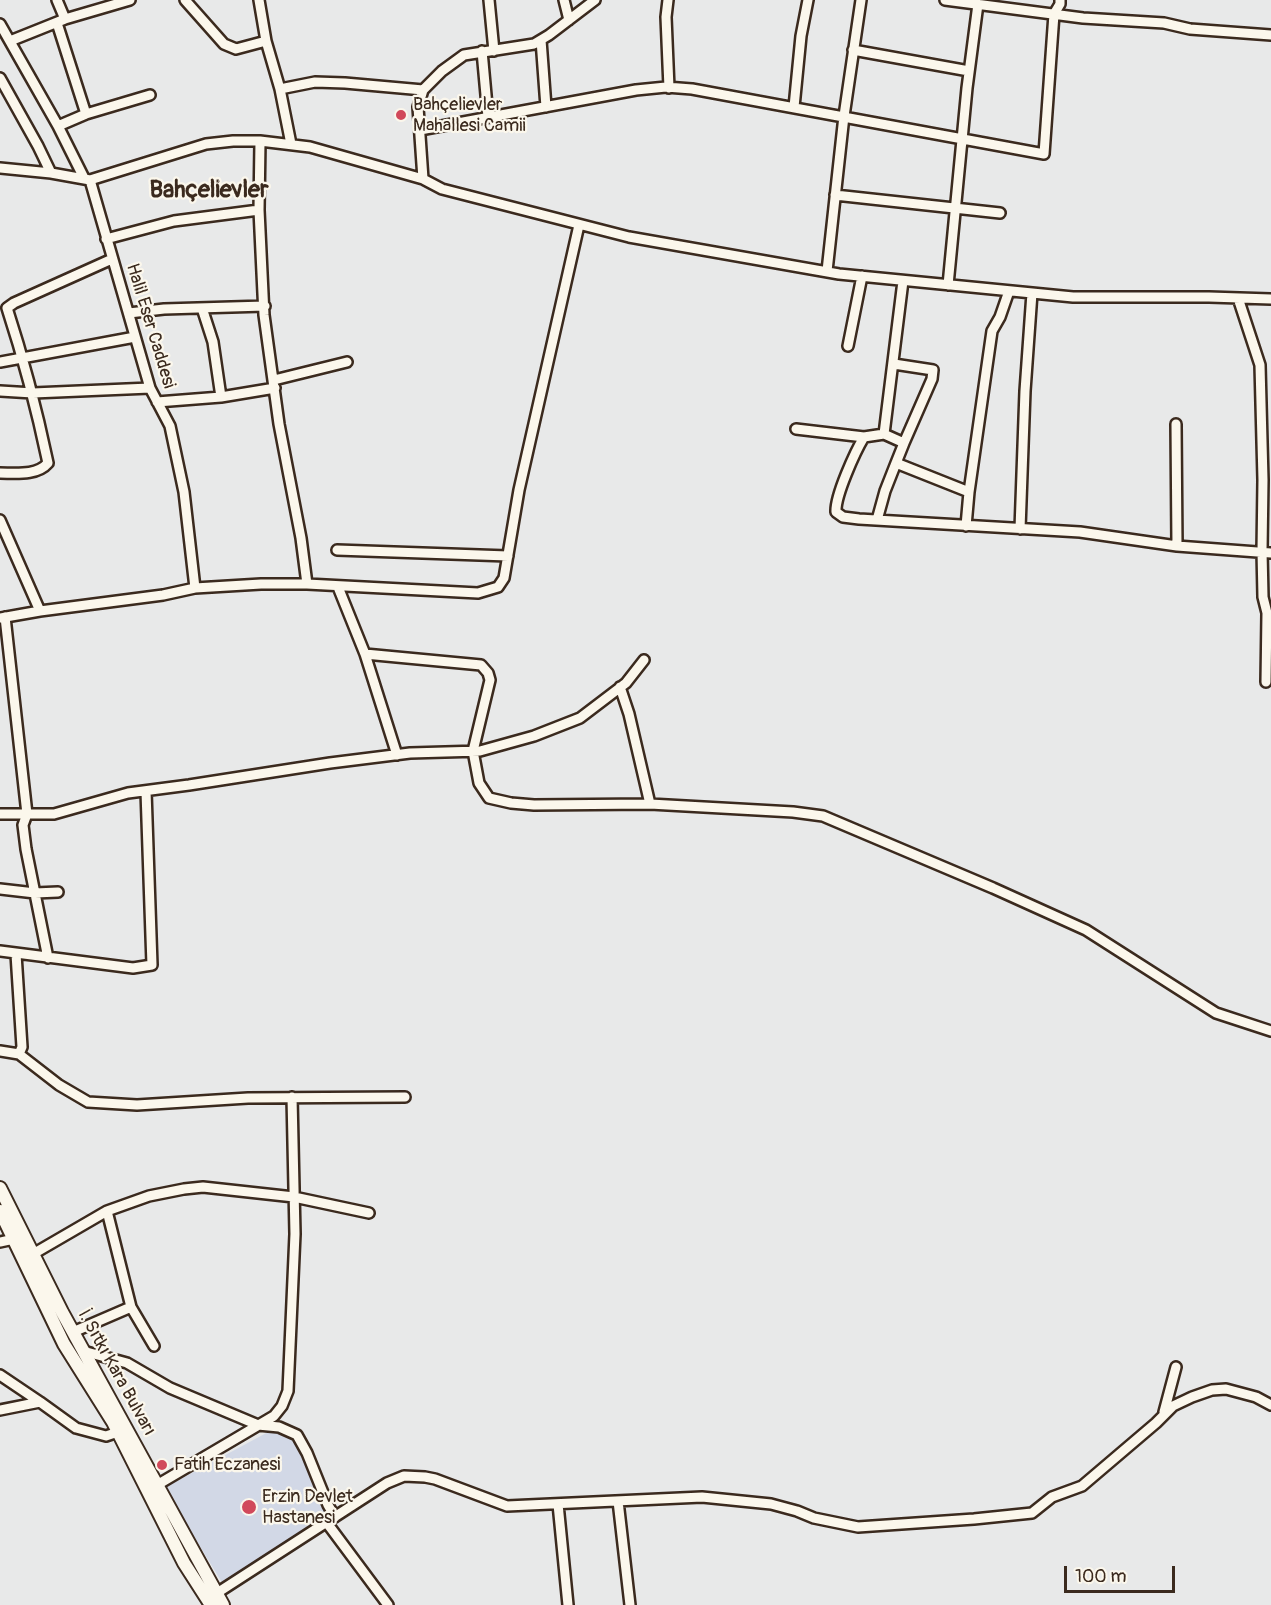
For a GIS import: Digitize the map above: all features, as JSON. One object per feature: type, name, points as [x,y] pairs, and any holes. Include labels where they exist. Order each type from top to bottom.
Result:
[{"type":"main road","name":"İ. Sıtkı Kara Bulvarı","points":[[0,1188],[122,1430],[184,1563],[214,1599],[223,1605]]},
{"type":"main road","name":"İ. Sıtkı Kara Bulvarı","points":[[0,1211],[64,1344],[157,1485],[214,1599]]},
{"type":"street","points":[[57,0],[86,114]]},
{"type":"street","points":[[10,41],[61,21],[130,0]]},
{"type":"street","points":[[185,0],[224,44],[236,49],[267,41]]},
{"type":"street","points":[[259,0],[291,144]]},
{"type":"street","points":[[489,0],[494,51]]},
{"type":"street","points":[[564,0],[569,20]]},
{"type":"street","points":[[423,179],[418,107],[423,90],[464,55],[534,44],[595,0]]},
{"type":"street","points":[[668,0],[666,17],[669,88]]},
{"type":"street","points":[[794,107],[801,36],[808,0]]},
{"type":"street","points":[[827,272],[844,116],[861,0]]},
{"type":"street","points":[[945,0],[1083,18],[1164,23],[1190,29],[1271,35]]},
{"type":"street","points":[[420,130],[636,90],[692,88],[1044,154],[1054,14],[1060,0]]},
{"type":"street","points":[[948,285],[954,207],[978,4]]},
{"type":"street","name":"Halil Eser Caddesi","points":[[0,24],[87,179],[150,388],[170,426],[184,492],[195,588]]},
{"type":"street","points":[[541,40],[546,107]]},
{"type":"street","points":[[853,50],[969,71]]},
{"type":"street","points":[[482,51],[488,117]]},
{"type":"street","points":[[0,78],[51,173]]},
{"type":"street","points":[[280,89],[315,82],[423,90]]},
{"type":"street","points":[[58,126],[86,114],[150,95]]},
{"type":"street","points":[[0,168],[87,179],[206,144],[233,141],[291,144],[310,147],[423,179],[442,189],[629,237],[827,272],[1073,297],[1271,299]]},
{"type":"street","points":[[260,141],[264,315],[279,424],[301,538],[307,585]]},
{"type":"street","points":[[836,195],[1000,213]]},
{"type":"street","points":[[106,239],[174,221],[260,210]]},
{"type":"street","points":[[48,958],[26,849],[23,825],[27,814],[2,618],[195,588],[261,584],[478,593],[498,587],[504,578],[519,489],[579,225]]},
{"type":"street","points":[[0,473],[33,472],[45,467],[48,463],[23,358],[3,310],[112,259]]},
{"type":"street","points":[[848,346],[862,276]]},
{"type":"street","points":[[884,434],[903,281]]},
{"type":"street","points":[[966,526],[992,331],[1000,317],[1009,291]]},
{"type":"street","points":[[1020,529],[1025,391],[1032,293]]},
{"type":"street","points":[[1238,298],[1260,365],[1266,552],[1263,597],[1269,614],[1266,682]]},
{"type":"street","points":[[129,313],[164,309],[265,306]]},
{"type":"street","points":[[202,308],[213,342],[220,398]]},
{"type":"street","points":[[0,362],[135,337]]},
{"type":"street","points":[[157,402],[220,398],[347,362]]},
{"type":"street","points":[[877,520],[885,491],[932,379],[933,370],[894,364]]},
{"type":"street","points":[[0,392],[33,393],[150,388]]},
{"type":"street","points":[[1176,424],[1177,546]]},
{"type":"street","points":[[796,429],[864,437],[884,434],[904,443]]},
{"type":"street","points":[[864,437],[858,446],[836,501],[836,512],[843,517],[1080,532],[1177,546],[1266,552]]},
{"type":"street","points":[[896,463],[969,492]]},
{"type":"street","points":[[0,520],[40,611]]},
{"type":"street","points":[[338,550],[508,556]]},
{"type":"street","points":[[338,587],[365,654],[397,755]]},
{"type":"street","points":[[365,654],[481,665],[488,673],[490,680],[473,752],[478,783],[489,798],[534,805],[650,804],[793,812],[823,816],[1086,930],[1216,1013],[1271,1032]]},
{"type":"street","points":[[0,814],[54,814],[128,792],[330,763],[397,755],[480,751],[534,736],[580,718],[626,683],[644,660]]},
{"type":"street","points":[[620,687],[629,714],[650,804]]},
{"type":"street","points":[[0,951],[134,968],[152,965],[146,790]]},
{"type":"street","points":[[0,889],[35,893],[58,892]]},
{"type":"street","points":[[16,954],[22,1047],[19,1054]]},
{"type":"street","points":[[0,1051],[19,1054],[58,1085],[88,1102],[137,1105],[248,1098],[405,1097]]},
{"type":"street","points":[[157,1485],[274,1416],[282,1406],[288,1391],[295,1234],[292,1098]]},
{"type":"street","points":[[33,1254],[107,1211],[149,1196],[184,1188],[203,1187],[294,1197],[369,1213]]},
{"type":"street","points":[[107,1211],[132,1307],[154,1346]]},
{"type":"street","points":[[0,1242],[14,1239]]},
{"type":"street","points":[[73,1332],[132,1307]]},
{"type":"street","points":[[83,1351],[127,1363],[170,1388],[258,1425],[279,1427],[297,1435],[307,1453],[328,1505],[331,1520],[388,1605]]},
{"type":"street","points":[[1163,1415],[1176,1367]]},
{"type":"street","points":[[0,1376],[76,1428],[106,1436],[122,1430]]},
{"type":"street","points":[[214,1599],[387,1483],[404,1476],[435,1479],[507,1506],[702,1497],[771,1504],[797,1510],[814,1518],[858,1527],[974,1519],[1032,1513],[1052,1497],[1082,1486],[1173,1406],[1212,1390],[1226,1389],[1241,1392],[1256,1396],[1271,1405]]},
{"type":"street","points":[[0,1410],[40,1402]]},
{"type":"street","points":[[618,1501],[630,1605]]},
{"type":"street","points":[[558,1504],[568,1605]]},
{"type":"shaded area","name":"Erzin Devlet Hastanesi","points":[[270,1431],[296,1439],[330,1526],[223,1584],[164,1488]]},
{"type":"place","name":"Bahçelievler Mahallesi Camii","points":[[401,115]]},
{"type":"place","name":"Fatih Eczanesi","points":[[162,1465]]},
{"type":"place","name":"Erzin Devlet Hastanesi","points":[[249,1507]]},
{"type":"district","name":"Bahçelievler","points":[[209,191]]}]
